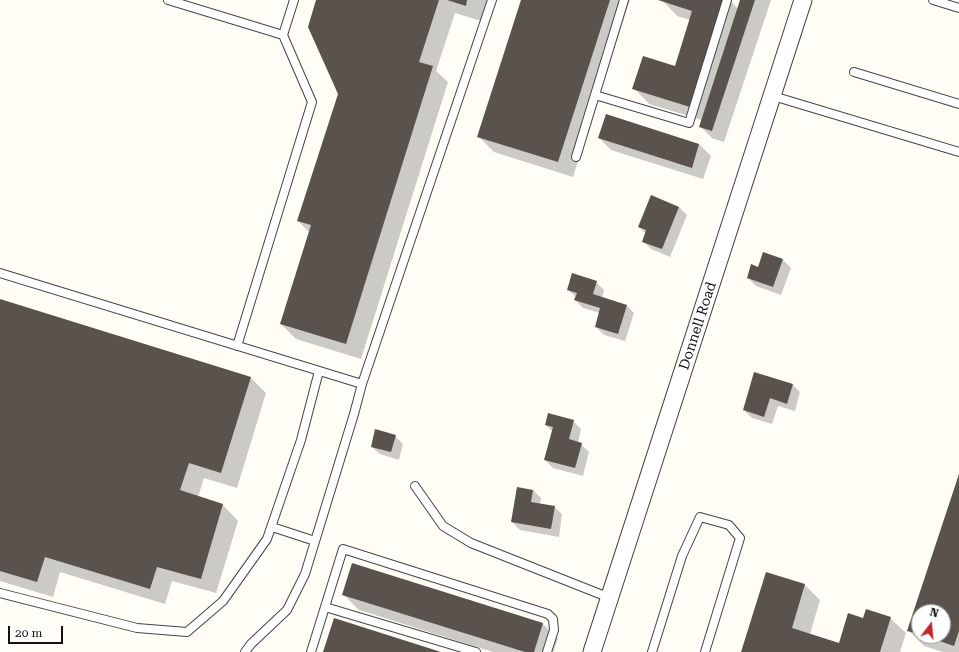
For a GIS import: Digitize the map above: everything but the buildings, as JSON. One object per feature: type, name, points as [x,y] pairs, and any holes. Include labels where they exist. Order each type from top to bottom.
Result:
[{"type":"street","name":"Donnell Road","points":[[592,652],[803,0]]},
{"type":"lane","points":[[168,0],[283,35]]},
{"type":"lane","points":[[237,346],[312,102],[283,35],[294,0]]},
{"type":"lane","points":[[245,652],[251,644],[287,610],[305,574],[362,384],[492,0]]},
{"type":"lane","points":[[576,157],[624,0]]},
{"type":"lane","points":[[595,95],[689,123],[727,0]]},
{"type":"lane","points":[[933,0],[959,8]]},
{"type":"lane","points":[[854,72],[959,104]]},
{"type":"lane","points":[[773,96],[959,152]]},
{"type":"lane","points":[[0,273],[362,384]]},
{"type":"lane","points":[[0,593],[137,628],[187,632],[222,601],[267,539],[301,440],[319,371]]},
{"type":"lane","points":[[415,486],[443,526],[471,543],[610,598]]},
{"type":"lane","points":[[652,652],[682,556],[700,517],[729,524],[740,538],[706,652]]},
{"type":"lane","points":[[272,527],[315,541]]},
{"type":"lane","points":[[310,652],[343,549],[548,614],[553,619],[554,630],[547,652]]},
{"type":"lane","points":[[325,607],[476,652]]}]
